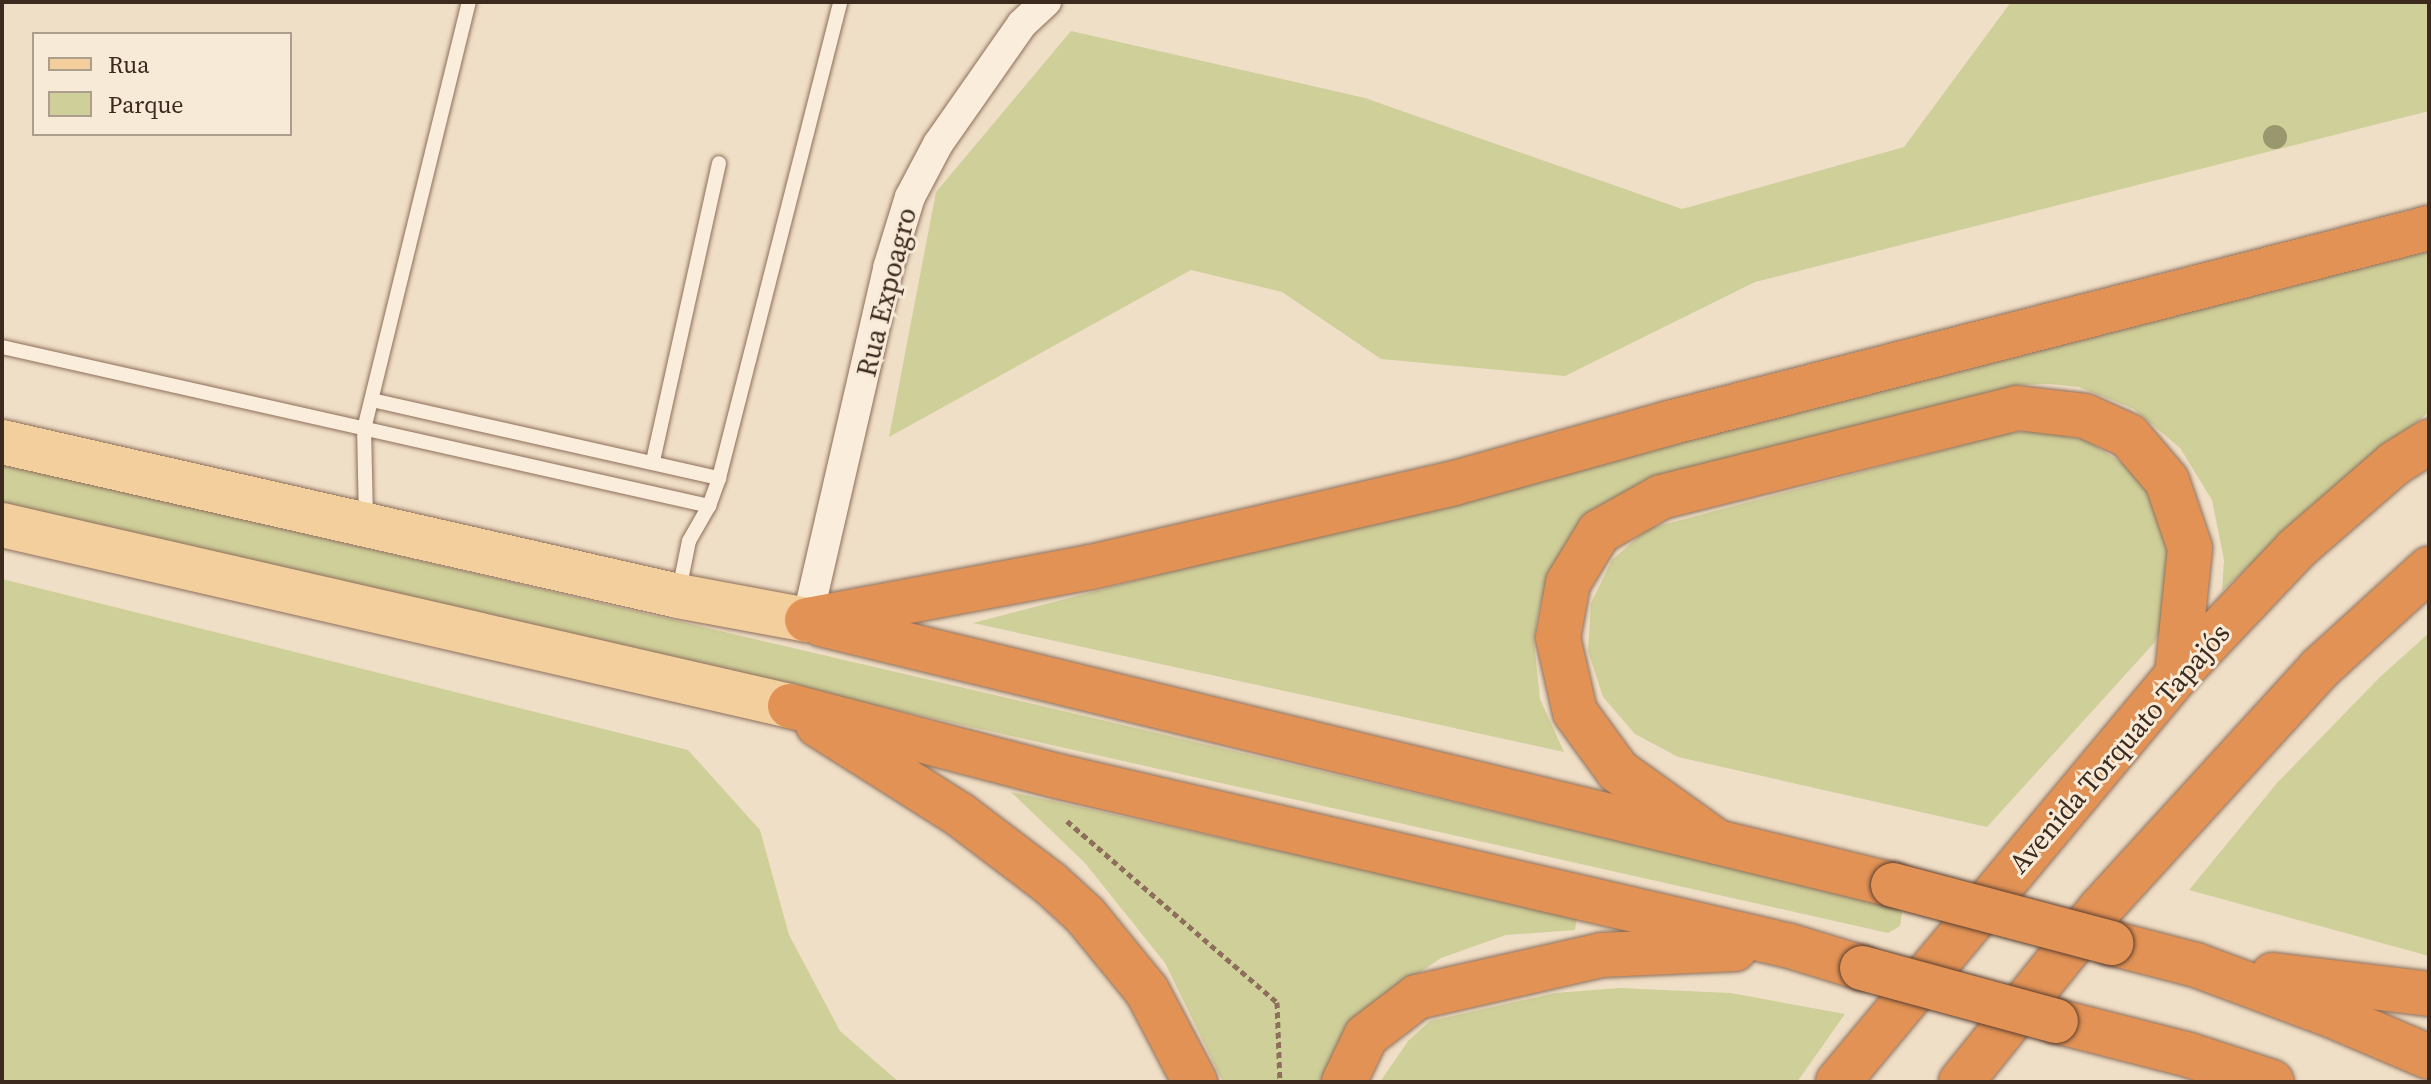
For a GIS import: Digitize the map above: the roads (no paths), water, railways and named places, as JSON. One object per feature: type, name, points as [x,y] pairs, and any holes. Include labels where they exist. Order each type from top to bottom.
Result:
[{"type":"highway","points":[[807,620],[1091,567],[1451,484],[1669,423],[2429,228]]},
{"type":"highway","points":[[1717,842],[1618,771],[1575,712],[1558,638],[1568,583],[1599,532],[1661,497],[2017,408],[2085,416],[2129,436],[2167,481],[2190,548],[2177,675]]},
{"type":"highway","name":"Avenida Torquato Tapajós","points":[[1838,1082],[2177,675],[2296,549],[2395,463],[2429,442]]},
{"type":"highway","points":[[1961,1082],[2101,908],[2319,669],[2429,569]]},
{"type":"highway","points":[[807,620],[1306,745],[1893,885],[2196,965],[2333,1016],[2429,1057]]},
{"type":"highway","points":[[790,706],[1057,776],[1790,946],[2056,1021],[2201,1068],[2272,1082]]},
{"type":"highway","points":[[790,706],[851,749],[959,814],[1050,883],[1118,952],[1147,991],[1195,1082]]},
{"type":"highway","points":[[1344,1082],[1366,1036],[1417,997],[1602,955],[1790,946]]},
{"type":"highway","points":[[2196,965],[2429,994]]},
{"type":"main road","points":[[2,442],[678,596],[807,620]]},
{"type":"main road","points":[[2,525],[790,706]]},
{"type":"street","name":"Rua Expoagro","points":[[807,620],[888,268],[910,197],[938,144],[1022,24],[1046,2]]},
{"type":"lane","points":[[366,525],[364,429],[469,2]]},
{"type":"lane","points":[[678,596],[689,541],[709,506],[719,478],[840,2]]},
{"type":"lane","points":[[653,461],[719,163]]},
{"type":"lane","points":[[2,347],[709,506]]},
{"type":"lane","points":[[372,400],[719,478]]}]
